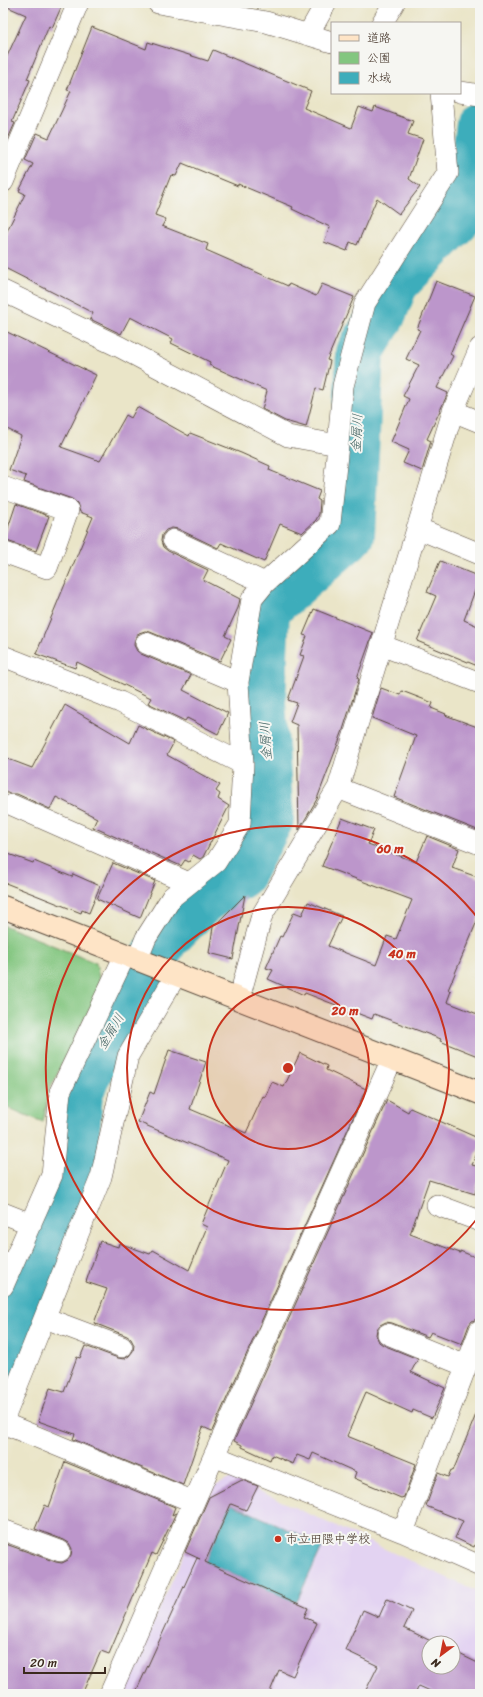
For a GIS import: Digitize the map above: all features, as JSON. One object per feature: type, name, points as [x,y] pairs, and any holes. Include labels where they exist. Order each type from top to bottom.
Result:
[{"type":"street","points":[[5,172],[78,3]]},
{"type":"street","points":[[158,3],[266,22],[331,42]]},
{"type":"street","points":[[308,34],[326,3]]},
{"type":"street","points":[[383,22],[394,3]]},
{"type":"street","points":[[461,92],[480,95]]},
{"type":"street","points":[[3,1286],[52,1176],[60,1092],[131,957],[146,938],[172,897],[216,862],[240,824],[243,764],[238,682],[252,599],[265,583],[330,524],[342,386],[366,303],[448,173],[441,94]]},
{"type":"street","points":[[3,291],[120,347],[288,436],[338,444]]},
{"type":"street","points":[[238,999],[262,915],[338,788],[453,411],[480,348]]},
{"type":"street","points":[[453,411],[480,422]]},
{"type":"street","points":[[3,487],[68,510],[47,568],[3,552]]},
{"type":"street","points":[[417,528],[480,554]]},
{"type":"street","points":[[173,540],[265,583]]},
{"type":"street","points":[[146,643],[238,682]]},
{"type":"street","points":[[381,645],[480,684]]},
{"type":"street","points":[[3,656],[120,702],[243,764]]},
{"type":"street","points":[[338,788],[480,844]]},
{"type":"street","points":[[12,805],[189,883]]},
{"type":"street","points":[[3,907],[480,1093]]},
{"type":"street","points":[[173,974],[128,1056],[101,1177],[3,1422],[194,1502]]},
{"type":"street","points":[[110,1694],[214,1456],[392,1059]]},
{"type":"street","points":[[437,1205],[480,1222]]},
{"type":"street","points":[[3,1213],[30,1224]]},
{"type":"street","points":[[45,1318],[122,1347]]},
{"type":"street","points":[[403,1532],[480,1330]]},
{"type":"street","points":[[388,1334],[466,1366]]},
{"type":"street","points":[[214,1456],[403,1532],[480,1566]]},
{"type":"street","points":[[3,1530],[60,1551]]},
{"type":"shaded area","name":"市立田隈中学校","points":[[231,1478],[480,1593],[480,1694],[121,1694],[215,1486]]},
{"type":"green space","points":[[3,925],[96,963],[101,987],[49,1090],[43,1122],[3,1106]]},
{"type":"water","points":[[231,1504],[323,1545],[296,1603],[205,1562]]},
{"type":"building","points":[[3,3],[63,3],[52,28],[49,26],[27,79],[30,80],[12,122],[15,123],[3,150],[3,65],[26,15],[3,5]]},
{"type":"building","points":[[92,27],[146,49],[148,42],[208,61],[213,50],[311,91],[304,108],[351,128],[359,107],[373,112],[375,107],[413,121],[408,134],[423,139],[409,179],[420,187],[399,214],[377,198],[357,245],[350,242],[347,251],[324,242],[330,227],[292,209],[293,207],[182,163],[176,176],[171,175],[155,215],[166,219],[162,226],[208,244],[206,250],[288,286],[289,284],[316,296],[322,284],[354,297],[327,360],[330,361],[323,390],[316,388],[306,427],[285,421],[262,409],[267,391],[209,365],[210,362],[171,343],[173,339],[130,317],[121,334],[90,319],[93,313],[3,267],[3,239],[25,194],[19,191],[33,164],[25,160],[37,133],[49,138],[71,91],[67,90]]},
{"type":"building","points":[[436,281],[475,296],[450,354],[453,356],[437,388],[448,393],[427,439],[431,441],[422,471],[403,463],[409,450],[391,442],[409,399],[403,396],[419,365],[406,359],[420,330],[417,329]]},
{"type":"building","points":[[3,330],[96,375],[61,447],[100,461],[126,415],[131,418],[137,407],[189,436],[190,433],[241,453],[270,466],[269,470],[320,491],[317,499],[320,501],[319,514],[316,520],[302,533],[280,524],[264,562],[221,543],[218,548],[178,529],[172,528],[166,530],[162,535],[161,541],[163,547],[168,551],[208,570],[203,580],[240,599],[238,608],[225,636],[231,639],[220,661],[145,631],[139,633],[135,639],[134,645],[137,651],[141,654],[191,675],[183,690],[228,713],[218,734],[187,718],[185,721],[148,703],[151,698],[77,662],[75,668],[36,654],[93,517],[80,512],[77,503],[72,499],[24,482],[26,476],[9,470],[21,436],[3,427]]},
{"type":"building","points":[[16,504],[49,516],[36,551],[4,540]]},
{"type":"building","points":[[440,561],[480,577],[464,620],[480,627],[480,667],[417,641],[436,596],[427,592]]},
{"type":"building","points":[[314,609],[373,633],[357,678],[359,679],[342,733],[317,799],[299,830],[297,725],[290,722],[297,703],[288,700],[304,656],[300,655],[307,636],[303,635]]},
{"type":"building","points":[[381,688],[400,695],[402,691],[433,703],[431,708],[480,728],[480,831],[394,797],[416,736],[372,718]]},
{"type":"building","points":[[65,705],[130,743],[138,725],[174,742],[167,755],[220,785],[216,791],[220,794],[218,799],[229,806],[203,857],[200,859],[193,855],[189,862],[185,860],[181,866],[93,827],[97,818],[56,797],[50,809],[17,794],[9,794],[3,790],[3,757],[32,768]]},
{"type":"building","points":[[342,818],[374,830],[368,844],[416,862],[427,836],[459,849],[452,868],[480,878],[480,914],[448,990],[451,991],[447,1002],[480,1015],[480,1057],[440,1041],[441,1039],[374,1014],[372,1019],[305,993],[304,995],[268,979],[273,970],[266,968],[280,936],[282,937],[294,912],[302,915],[308,902],[342,916],[328,946],[376,965],[387,936],[396,939],[412,900],[322,866]]},
{"type":"building","points":[[3,852],[33,863],[34,861],[72,877],[73,874],[100,886],[89,913],[82,910],[81,913],[3,882]]},
{"type":"building","points":[[113,863],[155,881],[140,918],[97,899]]},
{"type":"building","points":[[245,895],[233,959],[209,953],[213,927]]},
{"type":"building","points":[[169,1050],[206,1062],[190,1109],[246,1133],[263,1096],[265,1097],[272,1082],[284,1087],[300,1053],[327,1066],[326,1070],[366,1089],[212,1431],[203,1427],[183,1485],[73,1439],[75,1434],[38,1421],[50,1388],[64,1392],[77,1357],[80,1358],[85,1346],[124,1359],[133,1351],[134,1345],[131,1339],[127,1336],[94,1323],[107,1289],[86,1282],[100,1241],[118,1247],[119,1243],[150,1254],[153,1250],[189,1270],[207,1227],[201,1224],[228,1160],[138,1122],[150,1092],[154,1094]]},
{"type":"building","points":[[387,1100],[408,1112],[410,1108],[480,1139],[480,1146],[472,1165],[480,1167],[480,1175],[475,1194],[429,1180],[410,1234],[480,1259],[480,1311],[477,1319],[472,1321],[469,1325],[462,1344],[431,1332],[428,1337],[392,1323],[386,1322],[380,1325],[377,1329],[376,1335],[379,1342],[418,1359],[411,1372],[445,1388],[432,1418],[413,1410],[412,1413],[366,1392],[347,1436],[416,1464],[404,1497],[401,1498],[354,1478],[356,1472],[313,1453],[310,1460],[297,1455],[293,1464],[272,1455],[270,1460],[242,1447],[242,1445],[234,1441]]},
{"type":"building","points":[[479,1407],[480,1534],[474,1547],[455,1538],[463,1521],[426,1506],[438,1473],[448,1477],[451,1470],[453,1471]]},
{"type":"building","points":[[65,1462],[175,1507],[172,1515],[176,1513],[156,1555],[152,1553],[109,1654],[101,1651],[82,1694],[3,1694],[3,1543],[56,1562],[62,1563],[68,1560],[72,1549],[69,1543],[35,1529],[45,1505],[49,1507]]},
{"type":"building","points":[[242,1480],[258,1486],[246,1510],[231,1504],[205,1562],[308,1608],[304,1617],[317,1623],[293,1676],[279,1670],[269,1694],[135,1694],[197,1558],[200,1559],[185,1552],[209,1497]]},
{"type":"building","points":[[387,1599],[412,1611],[404,1628],[421,1636],[421,1675],[461,1675],[461,1655],[480,1664],[480,1694],[437,1694],[419,1686],[415,1694],[364,1694],[378,1666],[345,1650],[363,1610],[379,1617]]},
{"type":"waterway","name":"金屑川","points":[[3,1356],[72,1184],[79,1093],[104,1037],[143,981],[164,940],[203,900],[241,874],[270,819],[262,703],[266,609],[351,535],[360,352],[382,315],[395,283],[462,214],[476,155],[480,124]]},
{"type":"place","name":"市立田隈中学校","points":[[278,1539]]}]
